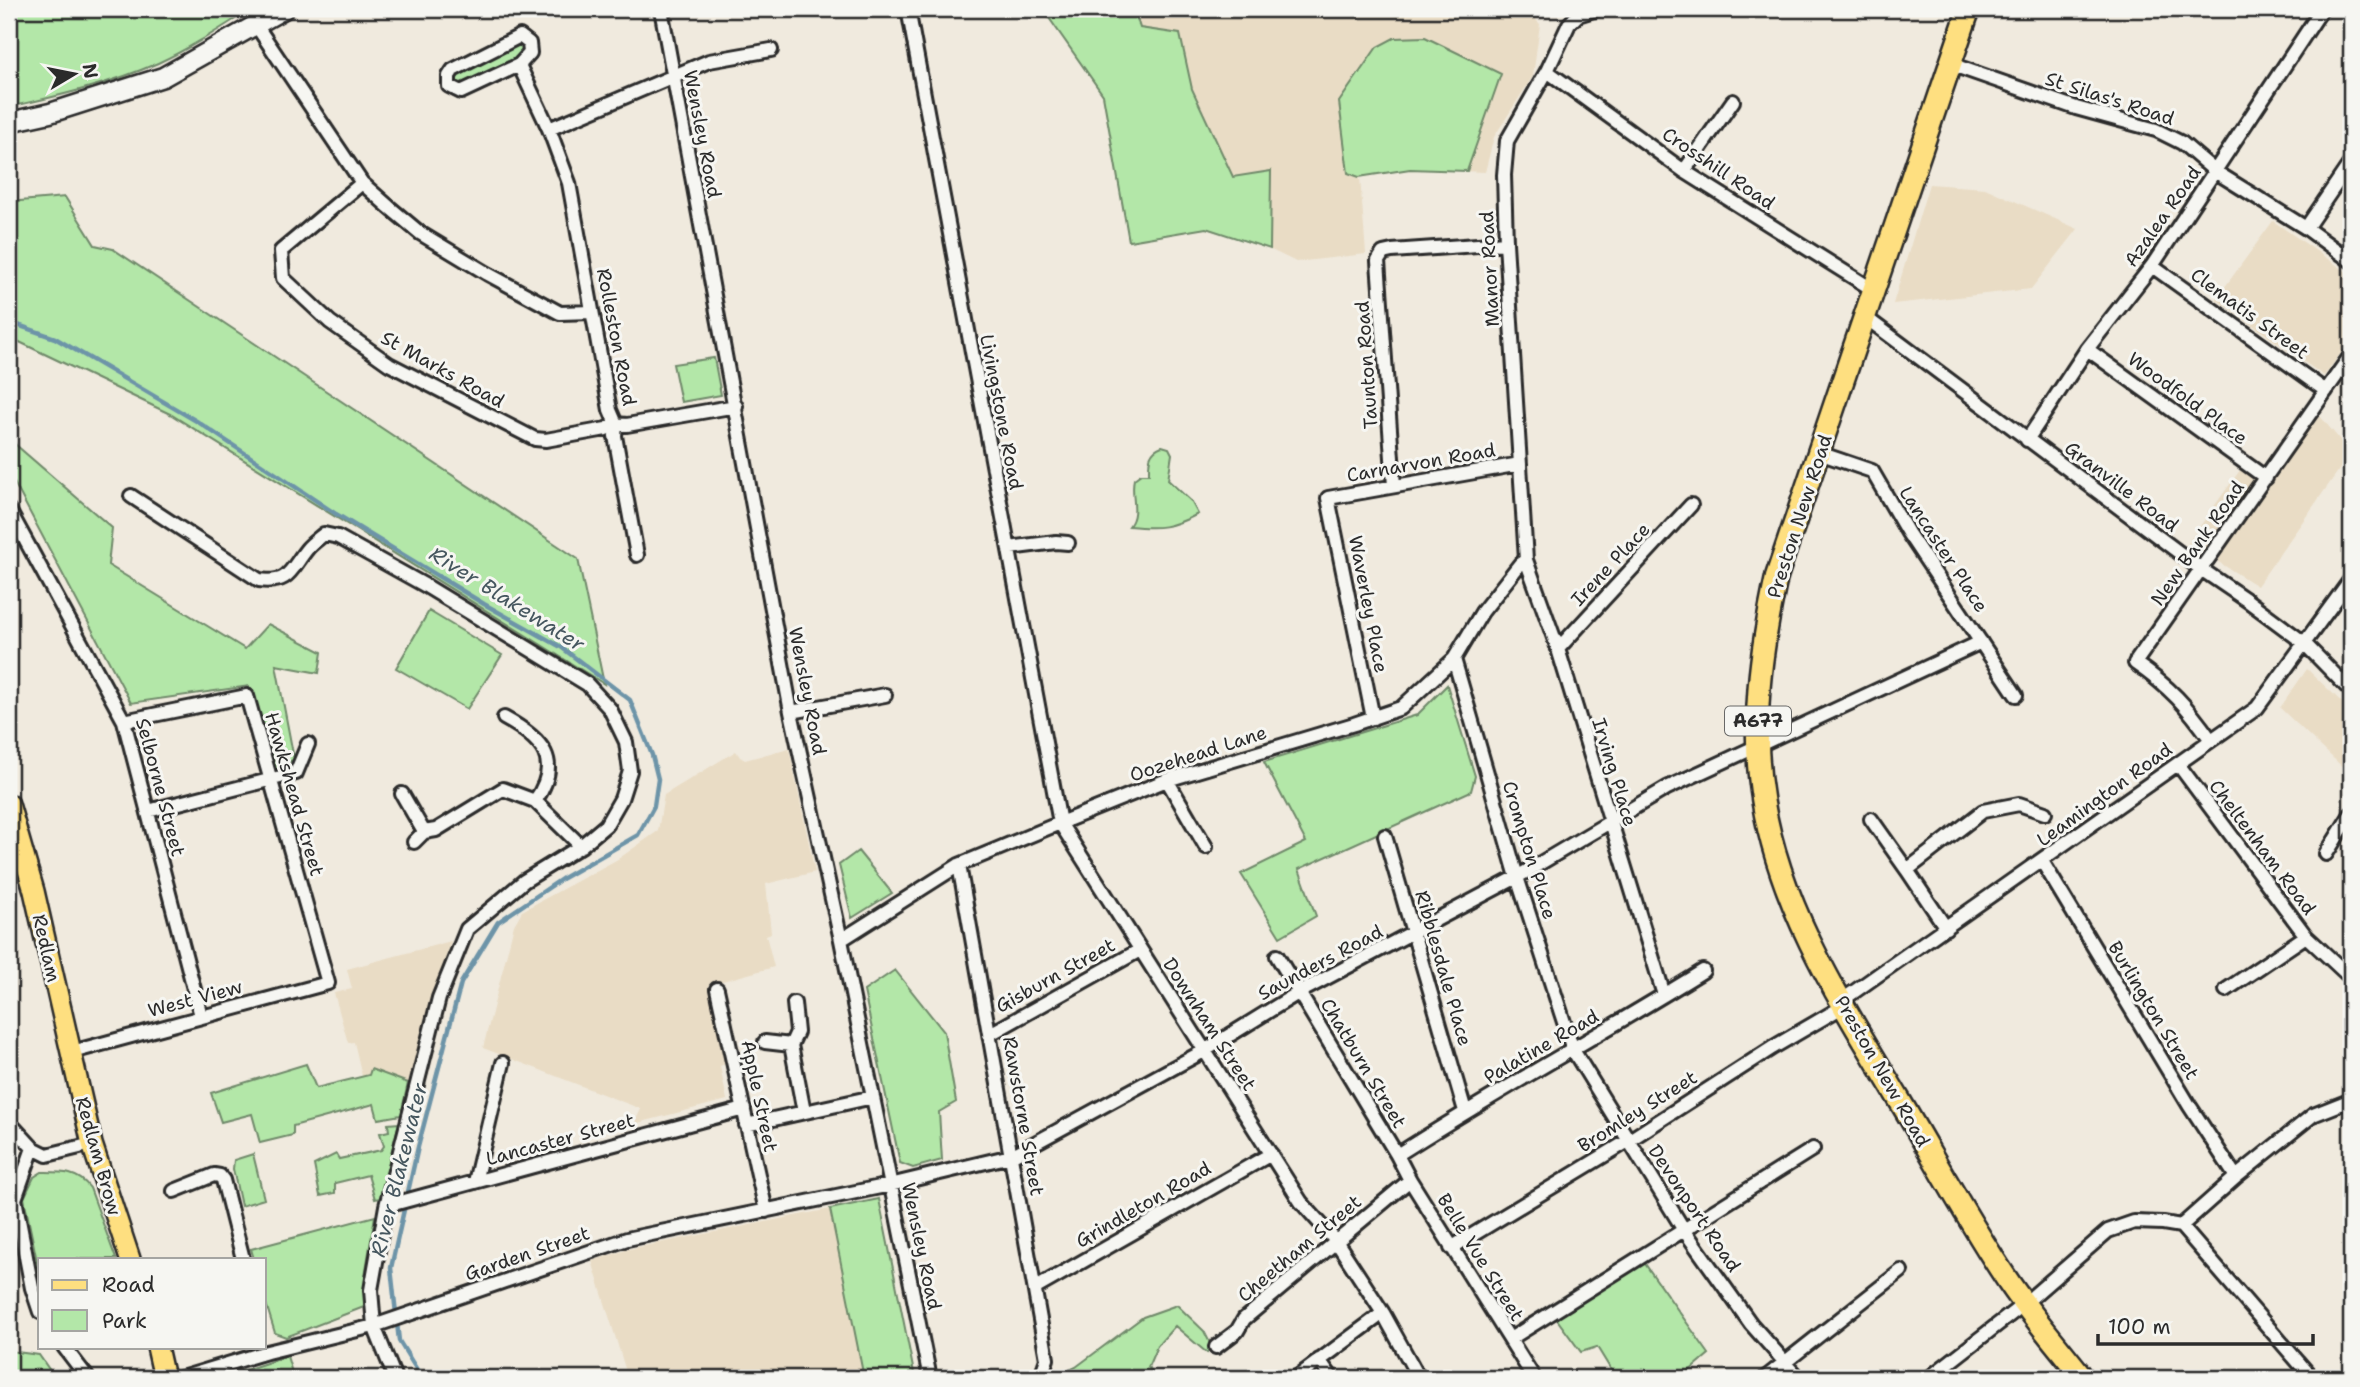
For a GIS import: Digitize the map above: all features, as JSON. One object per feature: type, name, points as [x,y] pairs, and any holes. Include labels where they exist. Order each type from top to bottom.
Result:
[{"type":"highway","name":"Preston New Road","points":[[1969,9],[1777,575],[1766,622],[1759,689],[1758,747],[1762,798],[1782,878],[1797,915],[1842,1004],[1993,1258],[2024,1304],[2083,1378]]},
{"type":"main road","points":[[9,122],[50,113],[163,77],[284,9]]},
{"type":"main road","name":"Redlam","points":[[9,804],[34,891],[72,1052]]},
{"type":"main road","name":"Redlam Brow","points":[[72,1052],[92,1144],[130,1258]]},
{"type":"main road","points":[[157,1348],[164,1378]]},
{"type":"street","name":"Wensley Road","points":[[661,9],[792,712],[930,1378]]},
{"type":"street","name":"Livingstone Road","points":[[908,9],[1060,823]]},
{"type":"street","name":"Manor Road","points":[[1525,560],[1506,243],[1504,175],[1507,141],[1549,66],[1569,23],[1578,15],[1597,9]]},
{"type":"street","name":"Azalea Road","points":[[2027,440],[2087,349],[2152,266],[2216,173],[2322,9]]},
{"type":"street","points":[[256,25],[362,183],[420,233],[560,313],[592,312]]},
{"type":"street","points":[[520,36],[529,43],[530,53],[519,65],[461,92],[453,89],[448,81],[453,70],[520,36]]},
{"type":"street","points":[[549,129],[709,61],[771,50]]},
{"type":"street","name":"St Silas's Road","points":[[1950,64],[2076,108],[2155,130],[2182,144],[2216,173],[2306,228],[2351,261]]},
{"type":"street","name":"Rolleston Road","points":[[519,65],[549,129],[569,183],[610,410],[616,424],[615,436],[637,555]]},
{"type":"street","name":"Crosshill Road","points":[[1549,66],[1684,171],[1875,291]]},
{"type":"street","points":[[1684,171],[1733,101]]},
{"type":"street","points":[[2306,228],[2351,162]]},
{"type":"street","name":"St Marks Road","points":[[362,183],[281,251],[283,278],[330,322],[388,364],[535,439],[546,440],[606,429],[616,424],[627,425],[736,406]]},
{"type":"street","name":"Taunton Road","points":[[1394,486],[1378,261],[1383,253],[1392,251],[1506,243]]},
{"type":"street","name":"Clematis Street","points":[[2152,266],[2326,391]]},
{"type":"street","name":"Granville Road","points":[[1866,317],[1987,406],[2027,440],[2303,642],[2351,691]]},
{"type":"street","name":"Woodfold Place","points":[[2087,349],[2266,478]]},
{"type":"street","name":"New Bank Road","points":[[2211,740],[2189,709],[2166,685],[2136,663],[2351,355]]},
{"type":"street","name":"Lancaster Place","points":[[1819,453],[1872,471],[1908,533],[2016,695]]},
{"type":"street","name":"Carnarvon Road","points":[[1328,498],[1520,464]]},
{"type":"street","points":[[131,496],[259,580],[273,582],[292,572],[307,548],[324,534],[338,537],[426,586],[587,684],[610,709],[626,741],[630,771],[621,799],[606,825],[581,846],[524,881],[467,929],[439,998],[386,1206],[371,1290],[374,1326],[395,1378]]},
{"type":"street","name":"Waverley Place","points":[[1328,498],[1373,718]]},
{"type":"street","name":"Irene Place","points":[[1558,649],[1691,505]]},
{"type":"street","name":"Selborne Street","points":[[9,510],[124,721],[201,1016]]},
{"type":"street","points":[[1009,548],[1068,543]]},
{"type":"street","name":"Irving Place","points":[[1525,560],[1558,649],[1664,995]]},
{"type":"street","name":"Oozehead Lane","points":[[841,940],[959,865],[1060,823],[1167,780],[1401,708],[1454,659],[1482,612],[1525,560]]},
{"type":"street","name":"Leamington Road","points":[[1842,1004],[2257,708],[2351,579]]},
{"type":"street","name":"Saunders Road","points":[[890,1185],[1011,1156],[1205,1051],[1298,993],[1517,877],[1667,788],[1981,642]]},
{"type":"street","name":"Crompton Place","points":[[1454,659],[1517,877],[1573,1050]]},
{"type":"street","points":[[792,712],[885,695]]},
{"type":"street","name":"Hawkshead Street","points":[[124,721],[247,696],[328,983]]},
{"type":"street","points":[[505,718],[524,729],[547,755],[550,773],[535,802]]},
{"type":"street","points":[[148,811],[296,773],[308,744]]},
{"type":"street","name":"Cheltenham Road","points":[[2178,764],[2306,936],[2351,978]]},
{"type":"street","points":[[1167,780],[1206,847]]},
{"type":"street","points":[[414,842],[425,832],[436,830],[503,789],[535,802],[581,846]]},
{"type":"street","points":[[402,794],[425,832]]},
{"type":"street","points":[[1907,870],[1983,811],[2019,804],[2045,813]]},
{"type":"street","points":[[2326,854],[2351,814]]},
{"type":"street","points":[[1871,819],[1946,928]]},
{"type":"street","name":"Downham Street","points":[[1060,823],[1301,1202],[1336,1241],[1383,1313],[1419,1378]]},
{"type":"street","name":"Ribblesdale Place","points":[[1385,836],[1465,1111]]},
{"type":"street","name":"Burlington Street","points":[[2042,861],[2189,1105],[2236,1177]]},
{"type":"street","name":"Rawstorne Street","points":[[959,865],[1036,1288],[1047,1359],[1040,1376]]},
{"type":"street","points":[[2226,990],[2306,936]]},
{"type":"street","name":"Gisburn Street","points":[[990,1034],[1140,950]]},
{"type":"street","name":"Chatburn Street","points":[[1277,956],[1397,1155]]},
{"type":"street","name":"Palatine Road","points":[[1397,1155],[1465,1111],[1573,1050],[1703,971]]},
{"type":"street","name":"West View","points":[[72,1052],[328,983]]},
{"type":"street","name":"Apple Street","points":[[717,989],[766,1212]]},
{"type":"street","points":[[794,1003],[797,1032],[791,1045],[804,1112]]},
{"type":"street","name":"Bromley Street","points":[[1451,1248],[1628,1142],[1842,1004]]},
{"type":"street","points":[[765,1042],[791,1045]]},
{"type":"street","name":"Devonport Road","points":[[1573,1050],[1684,1230],[1751,1324],[1799,1378]]},
{"type":"street","points":[[475,1182],[503,1063]]},
{"type":"street","points":[[746,1125],[873,1097]]},
{"type":"street","points":[[2181,1226],[2236,1177],[2313,1115],[2351,1100]]},
{"type":"street","name":"Lancaster Street","points":[[386,1206],[744,1108]]},
{"type":"street","points":[[9,1122],[33,1148],[47,1154],[92,1144]]},
{"type":"street","points":[[33,1148],[15,1199],[38,1305]]},
{"type":"street","points":[[1510,1339],[1813,1149]]},
{"type":"street","name":"Grindleton Road","points":[[1036,1288],[1271,1154]]},
{"type":"street","name":"Belle Vue Street","points":[[1397,1155],[1451,1248],[1534,1378]]},
{"type":"street","points":[[174,1191],[214,1175],[220,1176],[243,1258]]},
{"type":"street","name":"Cheetham Street","points":[[1216,1348],[1237,1331],[1244,1319],[1410,1180]]},
{"type":"street","name":"Garden Street","points":[[266,1347],[374,1326],[627,1239],[890,1185]]},
{"type":"street","points":[[1930,1378],[2024,1304],[2108,1231],[2134,1222],[2181,1226],[2312,1378]]},
{"type":"street","points":[[1765,1378],[1901,1271]]},
{"type":"street","points":[[1296,1378],[1383,1313]]},
{"type":"street","points":[[65,1348],[87,1377]]},
{"type":"street","name":"Garden Street","points":[[181,1378],[263,1348]]},
{"type":"street","points":[[1318,1360],[1332,1378]]},
{"type":"shaded area","points":[[1045,9],[1526,9],[1540,24],[1533,76],[1494,137],[1485,172],[1410,169],[1360,177],[1366,254],[1296,262],[1212,221]]},
{"type":"shaded area","points":[[1929,184],[1985,188],[2078,229],[2031,289],[1893,304]]},
{"type":"shaded area","points":[[2273,221],[2351,275],[2351,339],[2324,376],[2216,299]]},
{"type":"shaded area","points":[[2309,403],[2351,453],[2257,586],[2188,543],[2243,466],[2255,476]]},
{"type":"shaded area","points":[[2307,669],[2351,711],[2351,775],[2280,708]]},
{"type":"shaded area","points":[[789,748],[815,872],[766,884],[771,933],[766,935],[774,967],[708,985],[725,1064],[720,1066],[727,1100],[634,1124],[641,1109],[483,1048],[514,925],[522,911],[618,859],[658,831],[664,795],[736,751],[745,760]]},
{"type":"shaded area","points":[[451,941],[408,1083],[372,1069],[370,1075],[362,1076],[354,1042],[348,1043],[334,993],[352,989],[347,969]]},
{"type":"shaded area","points":[[830,1209],[864,1378],[628,1378],[592,1261],[629,1249]]},
{"type":"green space","points":[[9,9],[251,9],[206,38],[158,63],[84,89],[9,107]]},
{"type":"green space","points":[[1045,9],[1134,9],[1140,28],[1180,34],[1192,89],[1233,177],[1271,171],[1270,249],[1206,228],[1129,241],[1103,95]]},
{"type":"green space","points":[[1425,37],[1501,74],[1467,171],[1410,169],[1359,177],[1348,173],[1339,102],[1377,47],[1394,38]]},
{"type":"green space","points":[[518,40],[526,45],[523,56],[461,87],[456,83],[459,73]]},
{"type":"green space","points":[[65,197],[95,245],[113,249],[578,559],[604,684],[170,414],[9,337],[9,202]]},
{"type":"green space","points":[[714,358],[721,395],[681,402],[673,364]]},
{"type":"green space","points":[[9,434],[16,445],[112,528],[108,565],[245,649],[268,624],[322,652],[319,673],[276,665],[294,759],[276,770],[249,686],[131,703],[9,473]]},
{"type":"green space","points":[[1162,446],[1169,448],[1172,454],[1168,480],[1191,501],[1198,514],[1165,526],[1129,526],[1134,515],[1134,479],[1141,474],[1149,474],[1152,454]]},
{"type":"green space","points":[[429,611],[502,655],[467,709],[396,668]]},
{"type":"green space","points":[[1447,685],[1475,776],[1471,791],[1299,869],[1316,916],[1280,937],[1241,874],[1306,842],[1264,762],[1417,715]]},
{"type":"green space","points":[[858,851],[892,893],[852,918],[839,865]]},
{"type":"green space","points":[[895,970],[944,1032],[956,1102],[939,1112],[942,1160],[913,1168],[900,1163],[864,991]]},
{"type":"green space","points":[[306,1064],[316,1088],[369,1075],[371,1069],[408,1083],[401,1115],[378,1119],[374,1104],[293,1126],[293,1135],[260,1143],[252,1114],[221,1122],[211,1093]]},
{"type":"green space","points":[[399,1123],[380,1198],[375,1199],[368,1175],[335,1183],[335,1193],[320,1196],[314,1165],[336,1154],[339,1159],[381,1150],[384,1146],[380,1133],[389,1131],[388,1124]]},
{"type":"green space","points":[[253,1154],[264,1199],[241,1206],[233,1169],[234,1160]]},
{"type":"green space","points":[[42,1172],[56,1172],[75,1175],[85,1182],[90,1188],[116,1258],[38,1258],[38,1266],[24,1198],[34,1177]]},
{"type":"green space","points":[[879,1199],[915,1378],[864,1378],[830,1209]]},
{"type":"green space","points":[[375,1216],[365,1276],[364,1307],[286,1337],[275,1333],[266,1304],[266,1258],[254,1258],[251,1249]]},
{"type":"green space","points":[[1643,1261],[1709,1354],[1681,1378],[1616,1378],[1597,1347],[1581,1352],[1556,1318]]},
{"type":"green space","points":[[1177,1305],[1204,1331],[1211,1345],[1207,1353],[1175,1326],[1157,1346],[1148,1367],[1158,1378],[1054,1378],[1076,1367],[1143,1317]]},
{"type":"green space","points":[[9,1351],[39,1355],[55,1378],[9,1376]]},
{"type":"green space","points":[[287,1356],[293,1376],[222,1378]]},
{"type":"waterway","name":"River Blakewater","points":[[9,322],[55,338],[198,422],[336,514],[484,604],[561,647],[630,700],[652,755],[658,779],[654,806],[638,835],[563,878],[498,922],[461,983],[418,1147],[391,1268],[399,1341],[422,1378]]}]
